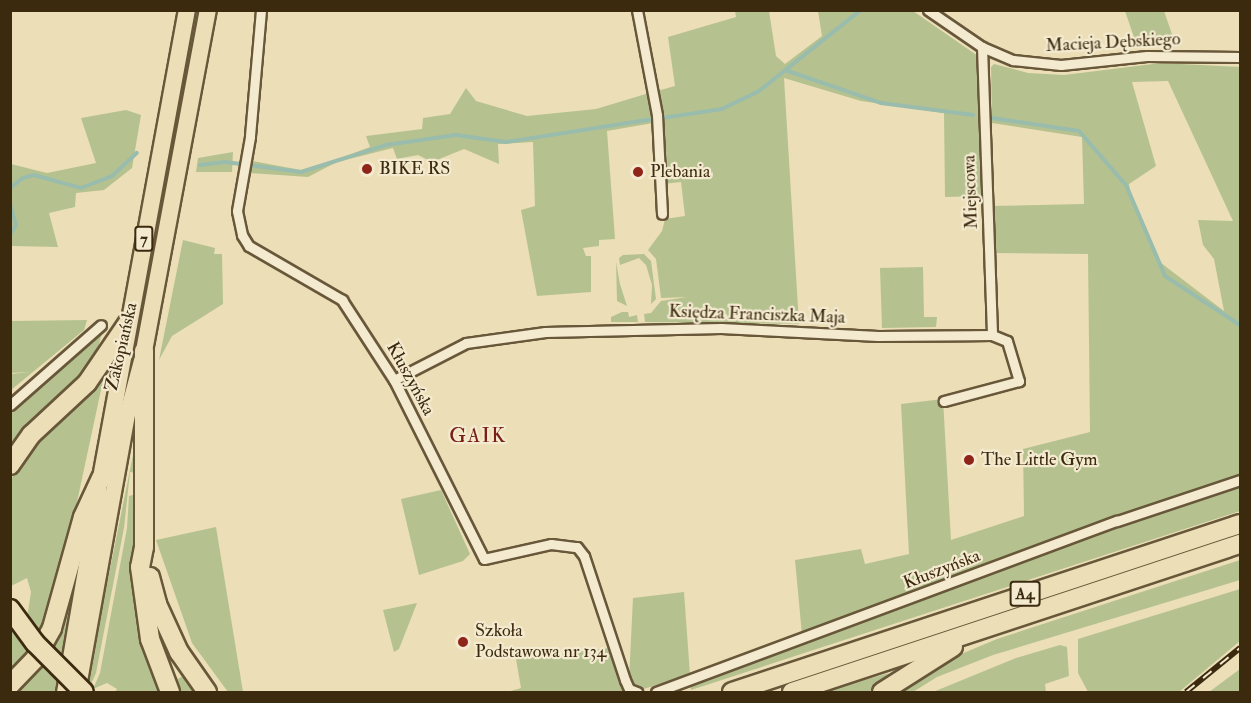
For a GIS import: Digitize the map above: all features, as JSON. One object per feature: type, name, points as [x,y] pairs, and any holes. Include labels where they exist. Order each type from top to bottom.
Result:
[{"type":"highway","name":"Zakopiańska","points":[[101,478],[188,10]]},
{"type":"highway","name":"Zakopiańska","points":[[144,351],[208,10]]},
{"type":"highway","points":[[10,465],[31,435],[87,383],[128,323]]},
{"type":"highway","points":[[144,351],[144,547],[140,567],[144,613],[170,693]]},
{"type":"highway","points":[[10,686],[34,659],[52,628],[83,517],[101,478]]},
{"type":"highway","name":"A4","points":[[732,693],[1240,524]]},
{"type":"highway","name":"A4","points":[[792,693],[1240,544]]},
{"type":"highway","points":[[144,547],[157,604],[179,652],[207,693]]},
{"type":"highway","points":[[10,609],[35,643],[84,693]]},
{"type":"highway","points":[[882,693],[946,650],[1001,622]]},
{"type":"main road","name":"Zakopiańska","points":[[76,693],[127,413],[144,351]]},
{"type":"main road","name":"Zakopiańska","points":[[64,693],[101,478]]},
{"type":"street","name":"Kłuszyńska","points":[[261,10],[247,157],[237,211],[249,246],[342,300],[394,380],[484,559],[551,544],[577,546],[584,556],[625,680],[629,689],[637,693]]},
{"type":"street","points":[[636,10],[657,115],[662,214]]},
{"type":"street","name":"Macieja Dębskiego","points":[[928,10],[982,47],[1013,60],[1047,65],[1147,56],[1240,57]]},
{"type":"street","name":"Miejscowa","points":[[982,47],[992,335]]},
{"type":"street","points":[[10,405],[101,325]]},
{"type":"street","name":"Księdza Franciszka Maja","points":[[394,380],[466,343],[545,332],[721,328],[878,336],[992,335]]},
{"type":"street","points":[[944,401],[1019,381],[1007,341],[992,335]]},
{"type":"street","name":"Kłuszyńska","points":[[656,693],[1117,521],[1240,480]]},
{"type":"green space","points":[[735,11],[769,11],[776,56],[785,64],[822,36],[818,11],[913,11],[978,56],[984,196],[945,197],[944,113],[861,101],[784,78],[799,324],[645,322],[644,314],[651,313],[661,301],[687,297],[661,298],[656,259],[648,250],[662,231],[665,219],[685,216],[681,182],[663,184],[657,91],[675,86],[668,37],[736,17]]},
{"type":"green space","points":[[1125,11],[1164,11],[1175,43],[1137,46]]},
{"type":"green space","points":[[1161,63],[1240,67],[1240,476],[802,635],[795,560],[861,549],[865,564],[909,554],[901,404],[943,399],[951,540],[1024,516],[1023,449],[1090,432],[1088,254],[994,253],[992,206],[1084,204],[1082,137],[992,123],[991,67],[994,64],[1028,73],[1064,75]],"holes":[[[1168,81],[1233,221],[1198,220],[1203,245],[1214,259],[1224,311],[1161,263],[1130,192],[1129,184],[1156,166],[1132,82]]]},
{"type":"green space","points":[[466,88],[476,101],[527,116],[596,109],[649,93],[653,123],[607,131],[615,239],[599,240],[599,246],[583,248],[586,256],[591,256],[591,292],[537,296],[521,210],[535,206],[533,142],[498,144],[499,164],[464,149],[432,162],[418,155],[397,159],[393,148],[337,162],[308,177],[250,173],[253,161],[306,171],[370,147],[366,136],[422,129],[423,118],[450,114]]},
{"type":"green space","points":[[126,110],[141,115],[132,168],[104,190],[76,193],[75,207],[49,213],[58,247],[11,246],[11,164],[47,173],[96,163],[81,118]]},
{"type":"green space","points":[[233,152],[232,172],[196,172],[198,158]]},
{"type":"green space","points":[[183,240],[215,248],[214,254],[222,254],[223,304],[172,336],[159,360]]},
{"type":"green space","points":[[644,254],[651,261],[656,299],[651,304],[652,285],[646,265],[639,258],[620,265],[619,258],[623,255]]},
{"type":"green space","points":[[616,262],[620,284],[627,306],[617,301]]},
{"type":"green space","points":[[923,267],[924,317],[937,317],[936,327],[882,328],[880,268]]},
{"type":"green space","points":[[628,312],[629,317],[637,315],[638,322],[611,322],[611,317]]},
{"type":"green space","points":[[87,320],[84,330],[11,390],[11,374],[30,372],[11,373],[11,321]]},
{"type":"green space","points":[[102,333],[95,359],[80,378],[32,420],[11,445],[11,412]]},
{"type":"green space","points":[[104,376],[59,586],[40,635],[27,618],[31,592],[27,578],[11,586],[10,481],[32,444]]},
{"type":"green space","points":[[134,450],[136,473],[130,472],[124,528],[96,673],[90,686],[87,683]]},
{"type":"green space","points":[[1240,483],[1240,511],[691,690],[690,683]]},
{"type":"green space","points":[[441,490],[470,554],[463,561],[419,575],[401,499]]},
{"type":"green space","points":[[133,495],[136,579],[163,692],[115,692],[117,689],[107,683],[93,689],[100,673],[127,528],[129,496]]},
{"type":"green space","points":[[216,527],[243,692],[228,692],[192,643],[156,540]]},
{"type":"green space","points":[[1240,560],[1240,580],[993,655],[937,677],[913,692],[894,692],[947,660],[997,639]]},
{"type":"green space","points":[[1240,589],[1240,641],[1179,692],[1088,692],[1078,673],[1078,639]]},
{"type":"green space","points":[[684,592],[690,675],[640,690],[629,680],[633,598]]},
{"type":"green space","points":[[72,597],[61,657],[51,646]]},
{"type":"green space","points":[[417,603],[399,649],[394,652],[383,610]]},
{"type":"green space","points":[[11,625],[31,654],[11,672]]},
{"type":"green space","points":[[1060,645],[1067,647],[1069,676],[1045,684],[1046,692],[933,692],[1016,658]]},
{"type":"green space","points":[[610,648],[627,692],[507,692],[521,688],[516,659]]},
{"type":"green space","points":[[40,663],[57,680],[55,692],[14,692]]},
{"type":"green space","points":[[1240,669],[1240,692],[1209,692]]},
{"type":"green space","points":[[170,671],[176,680],[183,676],[195,692],[177,692]]},
{"type":"green space","points":[[889,673],[869,692],[827,692],[857,682]]},
{"type":"waterway","points":[[662,118],[722,109],[759,91],[861,10]]},
{"type":"waterway","points":[[785,70],[881,103],[973,115]]},
{"type":"waterway","points":[[992,118],[1079,131],[1126,185],[1165,276],[1240,325]]},
{"type":"waterway","points":[[200,165],[225,162],[301,172],[386,145],[456,135],[506,142],[653,119]]},
{"type":"waterway","points":[[10,188],[23,178],[34,175],[81,188],[112,176],[137,153]]},
{"type":"waterway","points":[[10,204],[16,225],[10,235]]},
{"type":"railway","points":[[1186,692],[1240,648]]},
{"type":"place","name":"BIKE RS","points":[[367,169]]},
{"type":"place","name":"Plebania","points":[[638,172]]},
{"type":"place","name":"The Little Gym","points":[[969,460]]},
{"type":"place","name":"Szkoła Podstawowa nr 134","points":[[463,642]]},
{"type":"district","name":"GAIK","points":[[478,435]]}]
